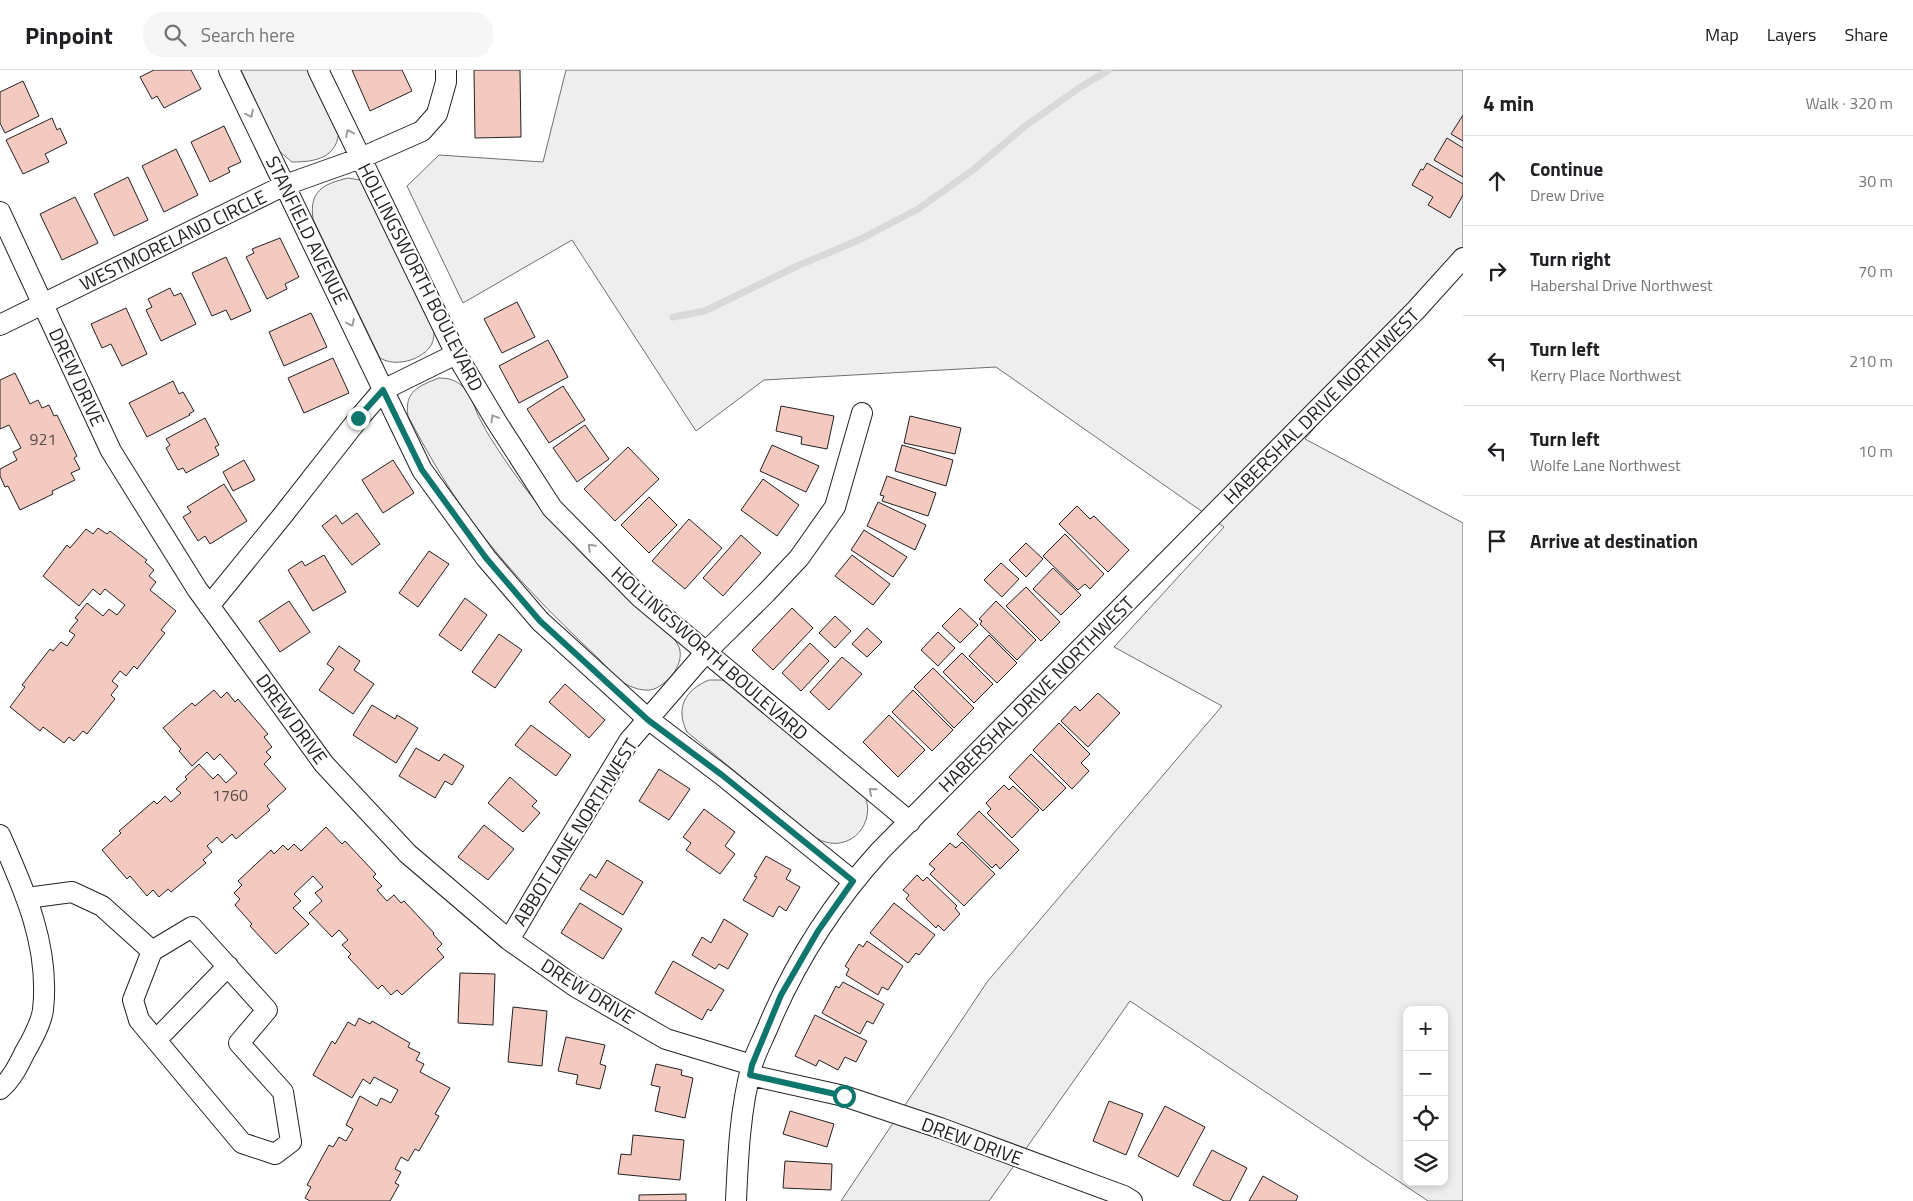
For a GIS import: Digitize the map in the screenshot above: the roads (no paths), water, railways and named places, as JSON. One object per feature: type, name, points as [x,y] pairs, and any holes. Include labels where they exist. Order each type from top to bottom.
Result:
[{"type":"street","name":"STANFIELD AVENUE","points":[[229,70],[422,470],[486,558],[540,621],[648,720],[722,775],[853,881]]},
{"type":"street","name":"HOLLINGSWORTH BOULEVARD","points":[[318,70],[456,354],[552,508],[640,597],[910,822]]},
{"type":"street","name":"WESTMORELAND CIRCLE","points":[[0,326],[285,184],[361,158],[422,131],[437,114],[446,82],[446,70]]},
{"type":"street","name":"DREW DRIVE","points":[[0,212],[112,451],[209,606],[324,764],[408,854],[509,940],[576,987],[666,1039],[751,1070],[844,1096],[940,1128],[1124,1196],[1132,1201]]},
{"type":"street","name":"HABERSHAL DRIVE NORTHWEST","points":[[736,1201],[738,1140],[751,1070],[781,995],[818,931],[853,881],[1416,310],[1463,258]]},
{"type":"street","points":[[209,606],[358,418],[383,390],[456,354]]},
{"type":"street","name":"ABBOT LANE NORTHWEST","points":[[509,940],[629,741],[706,652],[766,594],[799,558],[835,507],[862,413]]},
{"type":"street","points":[[0,835],[35,921],[43,962],[43,1012],[31,1041],[10,1081],[0,1089]]},
{"type":"street","points":[[27,898],[72,892],[102,906],[152,951]]},
{"type":"street","points":[[192,926],[228,966],[267,1010],[239,1043],[283,1092],[291,1142],[275,1154],[242,1143],[139,1020],[133,1000],[152,951],[192,926]]},
{"type":"street","points":[[156,1040],[228,966]]},
{"type":"waterway","points":[[673,317],[705,311],[797,266],[859,240],[918,209],[973,170],[1024,127],[1079,88],[1109,70]]}]
